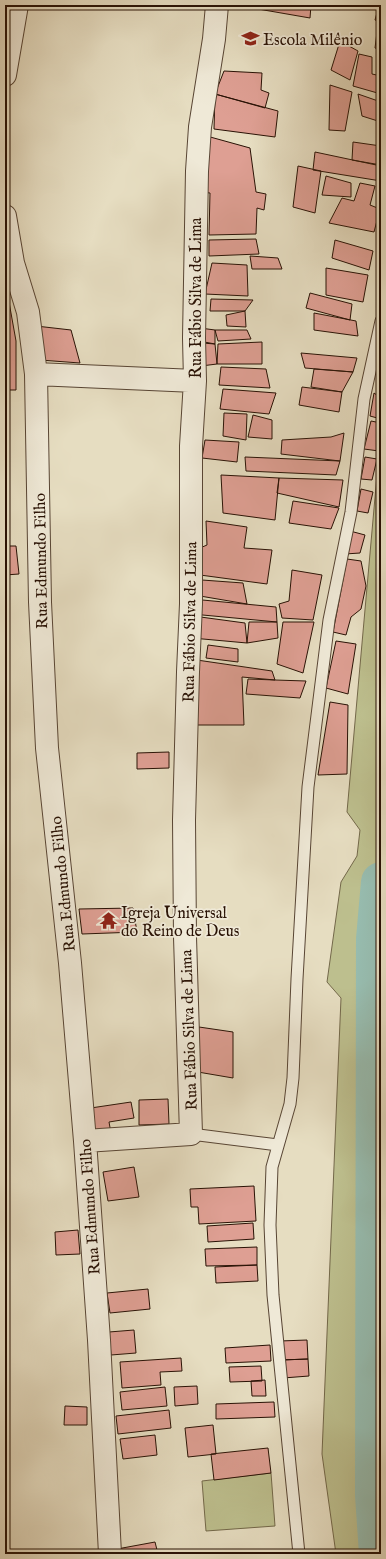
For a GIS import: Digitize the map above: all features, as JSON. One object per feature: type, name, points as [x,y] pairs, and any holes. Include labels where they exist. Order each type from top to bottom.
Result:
[{"type":"street","points":[[5,75],[17,5]]},
{"type":"street","name":"Rua Fábio Silva de Lima","points":[[85,1142],[190,1134],[185,937],[184,820],[191,604],[197,171],[200,127],[214,40],[217,5]]},
{"type":"street","name":"Rua Edmundo Filho","points":[[5,216],[13,263],[28,312],[36,374],[40,602],[47,748],[70,963],[85,1142],[100,1348],[110,1554]]},
{"type":"street","points":[[36,374],[195,381]]},
{"type":"lane","points":[[299,1554],[273,1296],[270,1225],[272,1167],[290,1104],[293,1078],[308,787],[329,620],[351,512],[364,399],[381,321]]},
{"type":"lane","points":[[190,1134],[278,1145]]},
{"type":"green space","points":[[377,475],[381,475],[381,1554],[336,1554],[322,1454],[341,998],[327,982],[341,882],[357,856],[360,830],[347,812]]},
{"type":"green space","points":[[271,1473],[275,1526],[206,1531],[202,1481]]},
{"type":"building","points":[[235,5],[311,5],[310,18]]},
{"type":"building","points":[[379,5],[381,5],[381,22],[375,20]]},
{"type":"building","points":[[377,32],[381,33],[381,50],[375,48]]},
{"type":"building","points":[[340,41],[358,51],[350,80],[331,70]]},
{"type":"building","points":[[359,54],[372,57],[372,74],[381,76],[381,94],[353,86]]},
{"type":"building","points":[[224,71],[262,73],[261,90],[269,93],[265,108],[215,94]]},
{"type":"building","points":[[330,85],[352,92],[345,131],[329,130]]},
{"type":"building","points":[[215,94],[278,111],[275,137],[214,129]]},
{"type":"building","points":[[358,94],[381,102],[381,122],[362,116]]},
{"type":"building","points":[[203,135],[250,148],[256,192],[266,194],[264,210],[257,208],[256,234],[209,235],[210,193],[201,192]]},
{"type":"building","points":[[353,142],[381,146],[381,165],[352,160]]},
{"type":"building","points":[[315,152],[381,166],[381,181],[313,170]]},
{"type":"building","points":[[298,166],[321,171],[315,213],[293,207]]},
{"type":"building","points":[[326,176],[351,183],[351,197],[322,195]]},
{"type":"building","points":[[360,183],[375,186],[370,205],[380,209],[374,232],[329,223],[342,198],[354,201]]},
{"type":"building","points":[[256,239],[259,254],[209,256],[209,240]]},
{"type":"building","points":[[335,240],[373,251],[369,270],[332,258]]},
{"type":"building","points":[[250,256],[278,258],[282,269],[252,269]]},
{"type":"building","points":[[212,263],[247,265],[248,296],[205,294]]},
{"type":"building","points":[[326,268],[368,275],[363,302],[326,295]]},
{"type":"building","points":[[310,293],[352,304],[350,320],[306,308]]},
{"type":"building","points":[[211,299],[253,300],[245,311],[210,311]]},
{"type":"building","points":[[5,302],[9,302],[16,341],[16,390],[5,390]]},
{"type":"building","points":[[245,311],[246,327],[227,326],[226,315]]},
{"type":"building","points":[[314,313],[356,321],[358,336],[314,330]]},
{"type":"building","points":[[36,326],[71,330],[80,363],[40,360]]},
{"type":"building","points":[[200,328],[215,330],[215,344],[199,341]]},
{"type":"building","points":[[215,330],[247,330],[251,339],[218,341]]},
{"type":"building","points":[[262,342],[262,364],[217,364],[218,344]]},
{"type":"building","points":[[202,343],[215,344],[217,364],[201,366]]},
{"type":"building","points":[[301,353],[357,358],[353,372],[305,368]]},
{"type":"building","points":[[221,367],[266,369],[270,388],[219,385]]},
{"type":"building","points":[[314,369],[353,372],[342,392],[311,387]]},
{"type":"building","points":[[302,387],[342,392],[339,412],[299,405]]},
{"type":"building","points":[[223,389],[276,393],[269,414],[220,409]]},
{"type":"building","points":[[374,393],[381,398],[381,419],[370,416]]},
{"type":"building","points":[[224,413],[247,414],[246,440],[223,436]]},
{"type":"building","points":[[253,415],[272,420],[272,439],[248,437]]},
{"type":"building","points":[[371,421],[381,423],[381,443],[379,451],[364,449]]},
{"type":"building","points":[[344,433],[340,461],[281,454],[282,440],[331,437]]},
{"type":"building","points":[[205,440],[239,442],[237,462],[202,458]]},
{"type":"building","points":[[245,457],[340,461],[336,475],[246,471]]},
{"type":"building","points":[[365,457],[377,459],[372,480],[361,479]]},
{"type":"building","points":[[221,475],[279,478],[275,520],[223,513]]},
{"type":"building","points":[[279,478],[343,480],[339,507],[277,493]]},
{"type":"building","points":[[361,489],[373,492],[368,513],[357,511]]},
{"type":"building","points":[[293,501],[339,508],[331,529],[289,523]]},
{"type":"building","points":[[206,521],[247,527],[244,548],[272,550],[267,584],[200,575],[200,548],[207,545]]},
{"type":"building","points":[[350,531],[365,535],[360,553],[345,554]]},
{"type":"building","points":[[5,546],[16,546],[19,574],[5,575]]},
{"type":"building","points":[[347,559],[361,561],[366,586],[361,609],[351,617],[346,635],[333,632]]},
{"type":"building","points":[[292,570],[322,575],[313,620],[282,618],[279,604],[289,601]]},
{"type":"building","points":[[202,580],[243,583],[247,604],[200,596]]},
{"type":"building","points":[[192,599],[276,607],[277,622],[192,614]]},
{"type":"building","points":[[193,616],[245,623],[247,643],[192,638]]},
{"type":"building","points":[[249,622],[277,622],[278,638],[247,643]]},
{"type":"building","points":[[283,622],[314,622],[303,673],[277,664]]},
{"type":"building","points":[[336,641],[356,644],[348,694],[326,688]]},
{"type":"building","points":[[208,645],[238,649],[238,662],[206,658]]},
{"type":"building","points":[[190,659],[272,671],[275,680],[242,677],[244,725],[192,725]]},
{"type":"building","points":[[248,679],[306,681],[300,698],[246,694]]},
{"type":"building","points":[[330,702],[348,705],[347,774],[318,775]]},
{"type":"building","points":[[169,752],[169,768],[137,769],[137,753]]},
{"type":"building","name":"Igreja Universal do Reino de Deus","points":[[133,908],[137,932],[82,934],[79,909]]},
{"type":"building","points":[[199,1027],[233,1032],[233,1078],[192,1071]]},
{"type":"building","points":[[168,1099],[169,1124],[139,1125],[139,1100]]},
{"type":"building","points":[[131,1102],[134,1118],[109,1122],[111,1133],[88,1137],[84,1109]]},
{"type":"building","points":[[134,1167],[139,1197],[108,1201],[103,1172]]},
{"type":"building","points":[[254,1186],[256,1221],[199,1224],[198,1207],[191,1207],[190,1189]]},
{"type":"building","points":[[253,1223],[254,1239],[208,1242],[207,1226]]},
{"type":"building","points":[[78,1230],[80,1254],[56,1255],[55,1232]]},
{"type":"building","points":[[257,1247],[257,1265],[206,1266],[205,1249]]},
{"type":"building","points":[[257,1265],[258,1281],[216,1283],[215,1267]]},
{"type":"building","points":[[148,1289],[150,1309],[110,1313],[107,1293]]},
{"type":"building","points":[[134,1330],[136,1353],[111,1355],[109,1332]]},
{"type":"building","points":[[307,1340],[308,1359],[281,1360],[280,1341]]},
{"type":"building","points":[[270,1345],[271,1361],[226,1363],[225,1348]]},
{"type":"building","points":[[181,1358],[182,1371],[160,1372],[161,1385],[122,1388],[120,1362]]},
{"type":"building","points":[[308,1359],[309,1376],[283,1378],[281,1360]]},
{"type":"building","points":[[261,1366],[262,1381],[230,1382],[229,1367]]},
{"type":"building","points":[[265,1380],[266,1396],[252,1396],[251,1381]]},
{"type":"building","points":[[197,1386],[198,1404],[175,1406],[174,1387]]},
{"type":"building","points":[[165,1387],[167,1406],[122,1410],[120,1392]]},
{"type":"building","points":[[274,1402],[275,1417],[216,1419],[216,1404]]},
{"type":"building","points":[[65,1406],[87,1407],[87,1425],[64,1425]]},
{"type":"building","points":[[169,1410],[171,1428],[118,1434],[116,1416]]},
{"type":"building","points":[[213,1425],[216,1454],[188,1457],[185,1428]]},
{"type":"building","points":[[155,1435],[157,1455],[123,1459],[120,1439]]},
{"type":"building","points":[[268,1448],[271,1473],[214,1480],[211,1454]]},
{"type":"building","points":[[155,1542],[158,1554],[118,1554],[117,1549]]},
{"type":"waterway","points":[[379,1554],[375,1495],[376,939],[381,882]]},
{"type":"place","name":"Escola Milênio","points":[[250,39]]},
{"type":"place","name":"Igreja Universal do Reino de Deus","points":[[108,921]]}]
